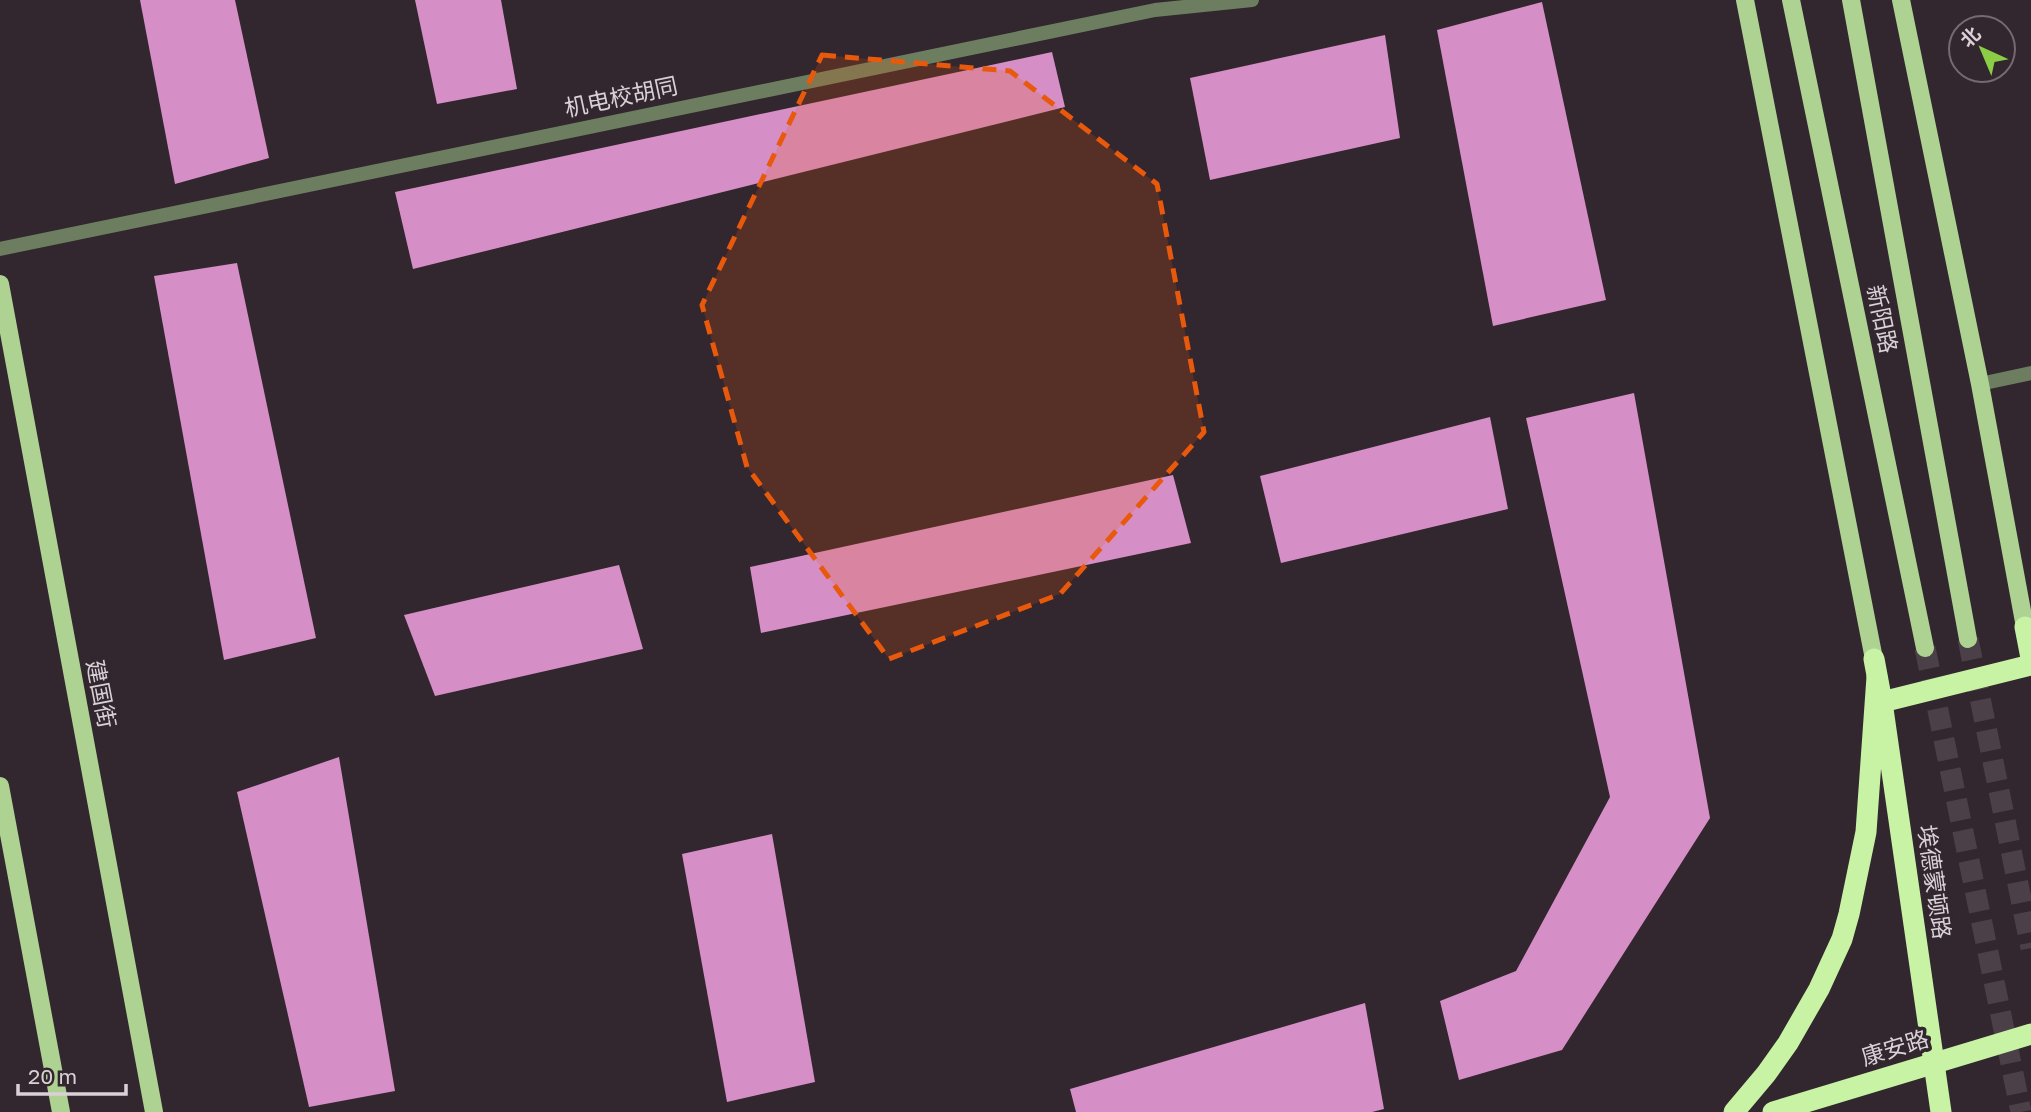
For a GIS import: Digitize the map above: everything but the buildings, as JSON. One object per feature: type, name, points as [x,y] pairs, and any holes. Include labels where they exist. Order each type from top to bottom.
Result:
[{"type":"highway","points":[[2025,627],[2031,657]]},
{"type":"highway","points":[[1882,702],[2031,665]]},
{"type":"highway","name":"埃德蒙顿路","points":[[1876,668],[1941,1112]]},
{"type":"highway","points":[[1734,1112],[1788,1043],[1819,989],[1842,939],[1866,832],[1876,668]]},
{"type":"highway","name":"康安路","points":[[1773,1112],[2031,1034]]},
{"type":"main road","points":[[1745,0],[1876,668]]},
{"type":"main road","name":"新阳路","points":[[1791,0],[1925,648]]},
{"type":"main road","name":"新阳路","points":[[1852,0],[1968,639]]},
{"type":"main road","points":[[1901,0],[1980,384],[2025,627]]},
{"type":"main road","name":"建国街","points":[[0,284],[154,1112]]},
{"type":"main road","points":[[0,786],[61,1112]]},
{"type":"street","name":"机电校胡同","points":[[0,249],[1155,10],[1252,0]]},
{"type":"street","points":[[1980,384],[2031,373]]},
{"type":"highlighted area","points":[[822,55],[1010,71],[1157,184],[1204,432],[1060,594],[889,659],[747,467],[702,305]]},
{"type":"tunnel","points":[[1968,639],[2031,948]]},
{"type":"tunnel","points":[[1925,648],[2021,1112]]}]
